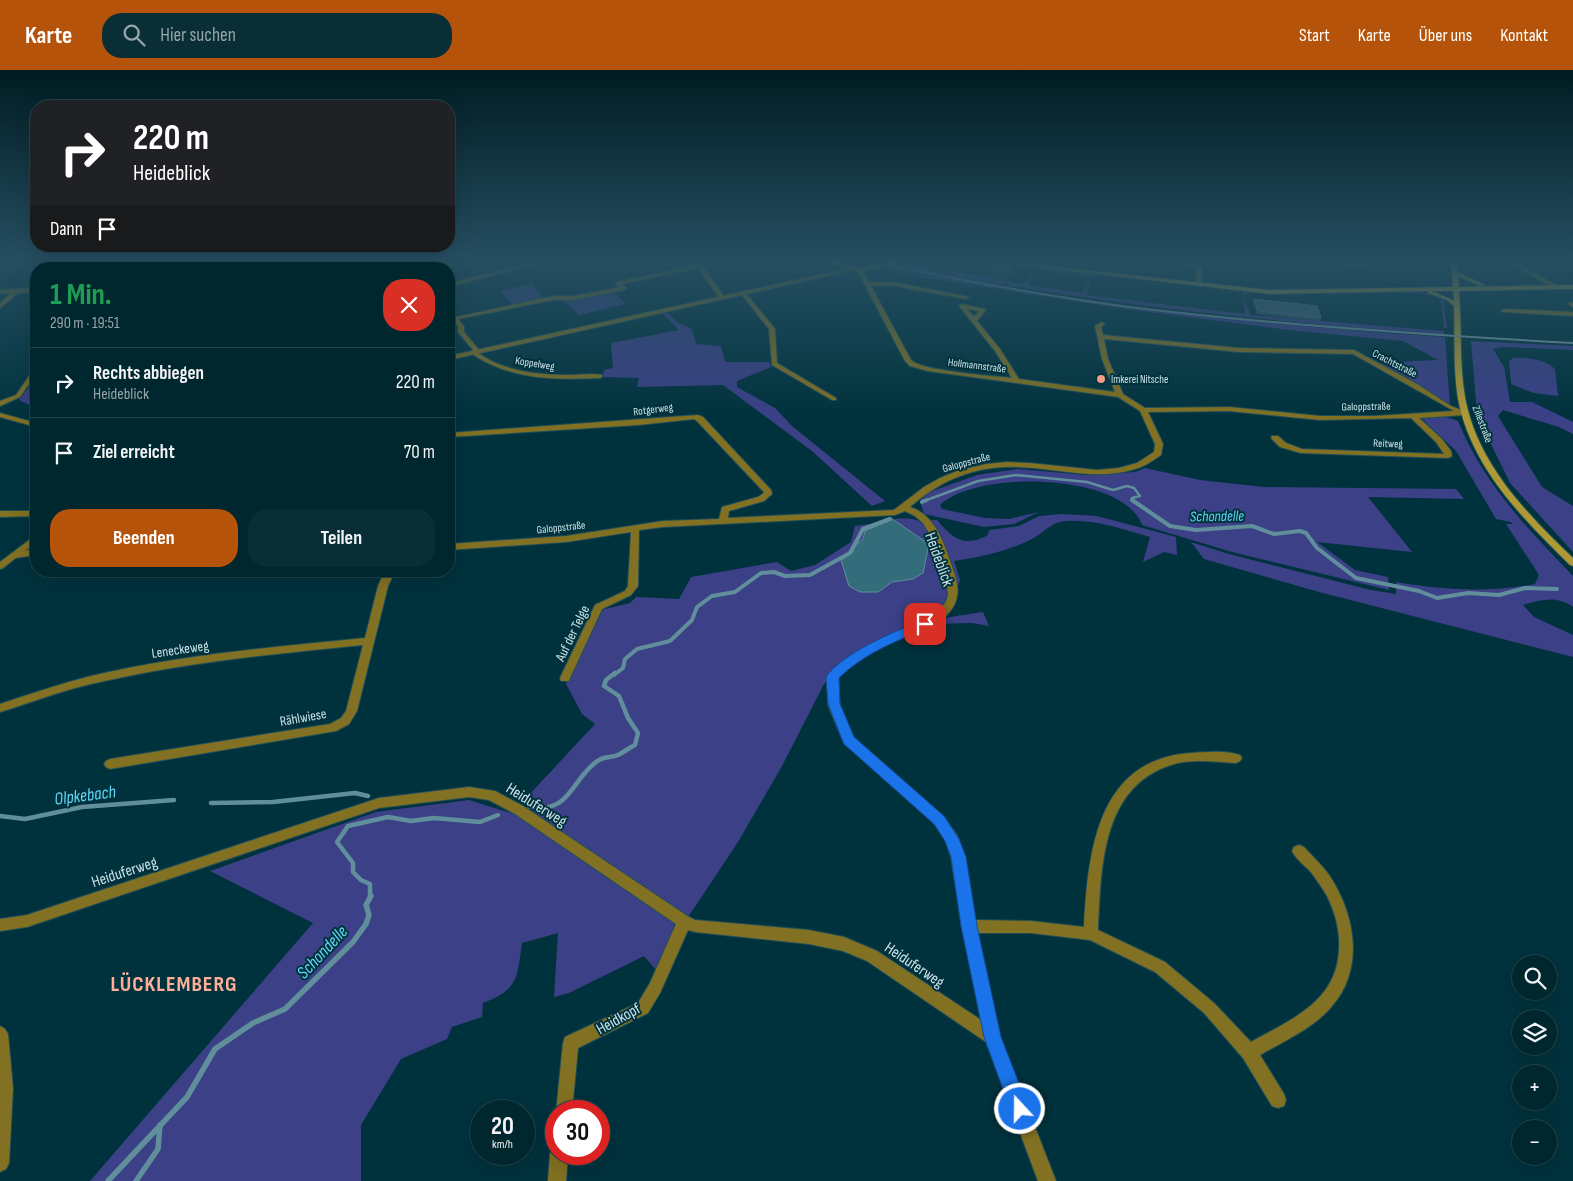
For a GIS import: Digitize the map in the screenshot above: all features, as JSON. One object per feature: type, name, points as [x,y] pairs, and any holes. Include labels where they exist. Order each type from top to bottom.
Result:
[{"type":"main road","name":"Zillestraße","points":[[1458,312],[1459,367],[1465,413],[1474,440],[1502,485],[1532,522],[1573,563]]},
{"type":"street","name":"Koppelweg","points":[[455,318],[485,312]]},
{"type":"street","points":[[455,357],[659,312]]},
{"type":"street","points":[[758,312],[772,329],[774,364],[834,399]]},
{"type":"street","name":"Hollmannstraße","points":[[882,312],[908,361],[912,365],[928,369],[1120,395],[1143,410]]},
{"type":"street","points":[[1532,312],[1573,314]]},
{"type":"street","name":"Koppelweg","points":[[455,319],[461,326],[461,332],[483,361],[520,372],[564,378],[600,376]]},
{"type":"street","points":[[974,321],[998,350],[1017,381]]},
{"type":"street","points":[[1102,324],[1098,326],[1105,359],[1120,395]]},
{"type":"street","name":"Crachtstraße","points":[[1100,337],[1239,350],[1354,352],[1415,385],[1449,407],[1465,413]]},
{"type":"street","points":[[0,404],[18,396],[30,379]]},
{"type":"street","name":"Galoppstraße","points":[[455,547],[566,539],[635,528],[723,521],[884,513],[905,508],[918,494],[934,484],[987,466],[1013,464],[1101,471],[1136,467],[1158,453],[1159,444],[1143,410],[1229,409],[1320,418],[1465,413]]},
{"type":"street","points":[[0,415],[30,423]]},
{"type":"street","name":"Reitweg","points":[[1275,438],[1283,445],[1301,451],[1448,456],[1443,445],[1412,416]]},
{"type":"street","name":"Rotgerweg","points":[[455,435],[638,423],[695,417],[700,419],[767,490],[768,494],[762,499],[725,510],[723,521]]},
{"type":"street","name":"Heideblick","points":[[905,508],[919,515],[934,532],[950,578],[953,594],[950,603],[936,620],[874,646],[849,661],[832,677],[834,704],[848,740],[939,820],[952,839],[958,857],[969,926],[992,1037],[1046,1181]]},
{"type":"street","points":[[0,514],[30,514]]},
{"type":"street","name":"Auf der Telge","points":[[565,678],[598,607],[628,593],[633,586],[635,528]]},
{"type":"street","points":[[0,566],[30,543]]},
{"type":"street","points":[[15,554],[30,553]]},
{"type":"street","name":"Rählwiese","points":[[110,764],[332,728],[345,721],[350,711],[383,586],[387,577]]},
{"type":"street","name":"Leneckeweg","points":[[0,708],[46,692],[102,677],[265,652],[369,641]]},
{"type":"street","points":[[1091,934],[1098,848],[1111,811],[1119,795],[1131,782],[1150,768],[1170,761],[1211,756],[1236,758]]},
{"type":"street","name":"Heiduferweg","points":[[0,925],[27,921],[379,804],[470,792],[491,795],[523,812],[684,922],[695,926],[810,937],[844,944],[872,956],[992,1037]]},
{"type":"street","points":[[1249,1052],[1307,1018],[1326,1002],[1341,982],[1347,956],[1345,928],[1338,904],[1325,880],[1299,851]]},
{"type":"street","name":"Heidkopf","points":[[565,1100],[571,1043],[643,1008],[655,988],[684,922]]},
{"type":"street","points":[[969,926],[1031,927],[1091,934],[1160,967],[1209,1008],[1249,1052],[1278,1100]]},
{"type":"street","points":[[0,1163],[6,1088],[1,1042]]},
{"type":"street","points":[[557,1181],[559,1165]]},
{"type":"shaded area","points":[[576,312],[592,312],[579,315]]},
{"type":"shaded area","points":[[1149,312],[1174,312],[1306,326],[1445,337],[1450,406],[1418,385],[1375,363],[1438,360],[1403,341],[1298,331]]},
{"type":"shaded area","points":[[1202,312],[1245,314],[1245,312],[1249,312],[1250,315],[1444,331],[1444,335],[1306,323]]},
{"type":"shaded area","points":[[1442,312],[1445,312],[1447,328],[1444,328]]},
{"type":"shaded area","points":[[667,313],[679,323],[692,329],[696,344],[721,346],[725,362],[769,362],[771,367],[737,381],[737,387],[775,408],[792,426],[885,501],[872,506],[812,451],[723,385],[637,387],[639,378],[603,377],[604,370],[613,368],[611,343],[679,330],[663,314]]},
{"type":"shaded area","points":[[1471,341],[1573,346],[1573,350],[1504,347],[1493,349],[1504,367],[1510,402],[1532,402],[1573,422],[1573,434],[1559,427],[1503,410],[1498,416],[1542,487],[1573,506],[1573,552],[1510,483],[1487,436],[1477,413]]},
{"type":"shaded area","points":[[1513,358],[1536,359],[1555,369],[1558,396],[1534,393],[1513,385],[1511,383],[1509,361]]},
{"type":"shaded area","points":[[30,386],[30,405],[19,400]]},
{"type":"shaded area","points":[[1444,416],[1458,421],[1480,465],[1493,485],[1523,522],[1573,576],[1573,607],[1567,603],[1555,600],[1542,600],[1523,605],[1534,617],[1573,635],[1573,657],[1319,592],[1204,559],[1191,542],[1229,554],[1371,590],[1396,594],[1396,582],[1466,589],[1500,589],[1535,584],[1539,575],[1506,524],[1513,524],[1496,519],[1456,451],[1421,418]]},
{"type":"shaded area","points":[[1145,468],[1200,480],[1264,487],[1456,489],[1464,499],[1368,497],[1412,552],[1317,542],[1355,570],[1388,577],[1389,590],[1232,552],[1142,525],[1129,507],[1107,495],[1079,486],[1047,482],[1015,482],[984,486],[958,494],[940,505],[942,509],[985,518],[1009,519],[1039,512],[1014,524],[984,527],[924,514],[920,501],[924,494],[977,475],[1017,469],[1087,475],[1135,472]]},
{"type":"shaded area","points":[[1062,514],[1097,516],[1176,537],[1177,555],[1164,552],[1143,562],[1150,537],[1098,523],[1061,522],[1052,525],[1032,539],[1013,547],[954,561],[960,580],[958,586],[941,538],[928,520],[937,520],[954,537],[972,541],[988,535],[989,530],[1019,526],[1039,516]]},
{"type":"shaded area","points":[[888,519],[912,519],[919,521],[925,526],[936,543],[953,594],[942,615],[874,646],[824,684],[782,766],[738,842],[669,946],[658,972],[644,956],[569,993],[554,997],[558,933],[522,943],[519,965],[514,981],[504,993],[483,1003],[482,1017],[452,1027],[447,1039],[401,1059],[361,1125],[361,1181],[90,1181],[313,923],[210,871],[376,812],[469,800],[533,820],[528,796],[595,724],[582,714],[566,684],[601,610],[630,603],[636,597],[679,599],[691,577],[777,562],[791,571],[815,565],[851,542],[855,526],[883,522]]},
{"type":"shaded area","points":[[983,612],[989,626],[972,623],[931,624],[950,617]]},
{"type":"water","points":[[892,519],[926,542],[928,549],[923,573],[913,579],[892,582],[878,592],[860,592],[849,586],[841,560],[853,552],[853,547],[863,539],[865,531]]},
{"type":"building","points":[[1266,312],[1319,312],[1321,318]]},
{"type":"waterway","name":"Schondelle","points":[[924,501],[978,481],[1016,475],[1087,482],[1113,490],[1127,486],[1134,488],[1140,496],[1132,498],[1133,501]]},
{"type":"waterway","name":"Schondelle","points":[[922,502],[927,500]]},
{"type":"waterway","name":"Schondelle","points":[[1133,501],[1170,526],[1196,530],[1252,526],[1274,534],[1300,531],[1306,533],[1317,548],[1356,578],[1419,591],[1437,598],[1468,593],[1499,595],[1525,588],[1557,589]]},
{"type":"waterway","name":"Schondelle","points":[[614,675],[623,668],[625,659],[637,649],[670,641],[692,620],[697,607],[712,596],[735,592],[761,573],[774,572],[785,576],[810,575],[850,553],[863,529],[890,519]]},
{"type":"waterway","name":"Schondelle","points":[[529,807],[543,808],[553,806],[568,795],[587,770],[596,762],[618,755],[635,745],[638,733],[628,718],[619,696],[604,686],[606,680],[615,673]]},
{"type":"waterway","name":"Olpkebach","points":[[211,803],[273,802],[355,793],[368,796]]},
{"type":"waterway","name":"Olpkebach","points":[[0,816],[25,819],[82,807],[174,800]]},
{"type":"waterway","name":"Schondelle","points":[[370,897],[370,884],[361,880],[353,872],[353,863],[337,842],[348,826],[388,817],[411,821],[434,818],[480,822],[498,815]]},
{"type":"waterway","name":"Schondelle","points":[[160,1126],[187,1097],[215,1049],[253,1023],[285,1009],[353,942],[366,924],[369,915],[366,905],[371,896]]},
{"type":"waterway","name":"Schondelle","points":[[108,1181],[160,1126]]},
{"type":"waterway","points":[[136,1181],[158,1149],[160,1126]]},
{"type":"railway","points":[[1174,312],[1351,329],[1573,343]]},
{"type":"place","name":"Imkerei Nitsche","points":[[1101,379]]},
{"type":"district","name":"LÜCKLEMBERG","points":[[174,983]]},
{"type":"route","points":[[925,624],[874,646],[842,666],[832,677],[834,704],[848,740],[939,820],[952,839],[958,857],[969,926],[992,1037],[1020,1109]]}]
